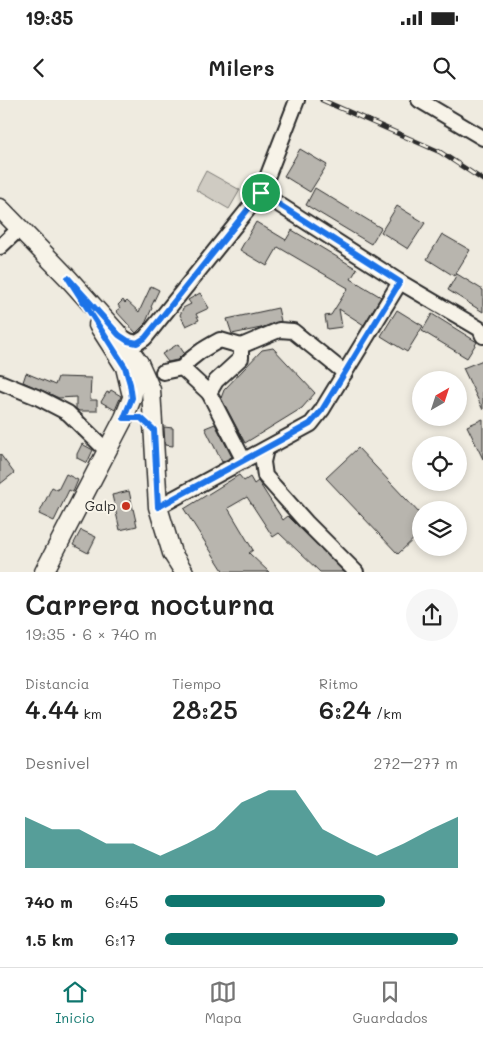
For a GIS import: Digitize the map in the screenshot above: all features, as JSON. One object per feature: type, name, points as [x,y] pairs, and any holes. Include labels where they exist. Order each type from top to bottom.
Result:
[{"type":"main road","points":[[0,208],[68,278],[119,335],[139,363],[151,390],[158,507],[172,552],[184,572]]},
{"type":"main road","points":[[68,278],[125,367],[132,398]]},
{"type":"main road","points":[[44,572],[124,418],[132,398],[139,363]]},
{"type":"main road","points":[[132,398],[141,394],[147,395],[152,403]]},
{"type":"main road","points":[[124,418],[141,418],[154,430]]},
{"type":"street","points":[[419,100],[483,138]]},
{"type":"street","points":[[119,335],[128,341],[137,343],[145,338],[261,193],[295,104]]},
{"type":"street","points":[[261,193],[400,282],[480,329],[483,336]]},
{"type":"street","points":[[0,246],[20,228]]},
{"type":"street","points":[[158,507],[310,424],[322,410],[400,282]]},
{"type":"street","points":[[163,372],[182,368],[204,348],[220,340],[241,346],[280,330],[293,331],[345,373]]},
{"type":"street","points":[[139,363],[145,338]]},
{"type":"street","points":[[209,393],[216,381],[241,358],[241,346]]},
{"type":"street","points":[[182,368],[209,393],[244,461]]},
{"type":"street","points":[[0,382],[39,398],[68,413],[107,451]]},
{"type":"street","points":[[266,449],[263,462],[265,476],[306,522],[356,572]]},
{"type":"shaded area","points":[[206,171],[240,190],[229,209],[196,190]]},
{"type":"building","points":[[300,149],[327,165],[310,192],[284,176]]},
{"type":"building","points":[[315,188],[381,228],[371,244],[306,205]]},
{"type":"building","points":[[397,206],[425,223],[408,249],[381,232]]},
{"type":"building","points":[[256,222],[286,240],[292,230],[357,269],[351,279],[381,297],[364,325],[339,309],[342,327],[327,329],[325,316],[331,315],[348,288],[278,247],[267,266],[240,250]]},
{"type":"building","points":[[442,234],[470,250],[454,276],[427,259]]},
{"type":"building","points":[[457,274],[483,290],[483,312],[448,290]]},
{"type":"building","points":[[151,286],[159,290],[145,324],[136,333],[116,311],[120,308],[118,305],[123,300],[125,303],[127,301],[139,312]]},
{"type":"building","points":[[200,293],[209,308],[196,314],[199,320],[186,326],[180,315],[183,308],[191,304],[188,300]]},
{"type":"building","points":[[278,308],[281,321],[261,328],[232,334],[227,319]]},
{"type":"building","points":[[397,310],[423,326],[407,352],[381,336]]},
{"type":"building","points":[[432,314],[477,342],[467,358],[422,331]]},
{"type":"building","points":[[178,344],[184,353],[177,360],[168,362],[162,354]]},
{"type":"building","points":[[273,348],[315,393],[302,408],[245,443],[221,398],[224,390],[262,350]]},
{"type":"building","points":[[483,360],[483,410],[468,378],[468,371],[464,371],[463,368]]},
{"type":"building","points":[[26,373],[55,385],[58,377],[91,378],[90,400],[97,400],[97,411],[79,411],[76,409],[76,397],[59,398],[23,382]]},
{"type":"building","points":[[111,390],[121,396],[115,410],[101,402],[107,392],[109,393]]},
{"type":"building","points":[[483,419],[483,459],[467,426]]},
{"type":"building","points":[[215,424],[232,457],[222,462],[205,428]]},
{"type":"building","points":[[164,427],[173,428],[173,446],[165,445]]},
{"type":"building","points":[[82,444],[93,450],[87,463],[77,458]]},
{"type":"building","points":[[358,448],[412,505],[412,541],[398,554],[326,478]]},
{"type":"building","points":[[0,454],[14,473],[0,484]]},
{"type":"building","points":[[66,474],[78,480],[73,492],[69,490],[54,521],[39,514],[52,487],[58,490]]},
{"type":"building","points":[[239,475],[244,481],[250,477],[254,484],[258,481],[283,520],[288,516],[344,572],[320,572],[279,533],[273,537],[247,497],[228,508],[253,550],[249,553],[269,572],[224,572],[184,509]]},
{"type":"building","points":[[129,491],[137,526],[120,530],[112,495]]},
{"type":"building","points":[[81,530],[96,537],[88,553],[73,545]]},
{"type":"railway","points":[[322,100],[440,152],[483,180]]},
{"type":"place","name":"Galp","points":[[126,506]]},
{"type":"route","points":[[261,193],[400,282],[322,410],[310,424],[158,507],[154,430],[141,418],[124,418],[132,398],[125,367],[68,278],[119,335],[128,341],[137,343],[145,338],[261,193]]}]
